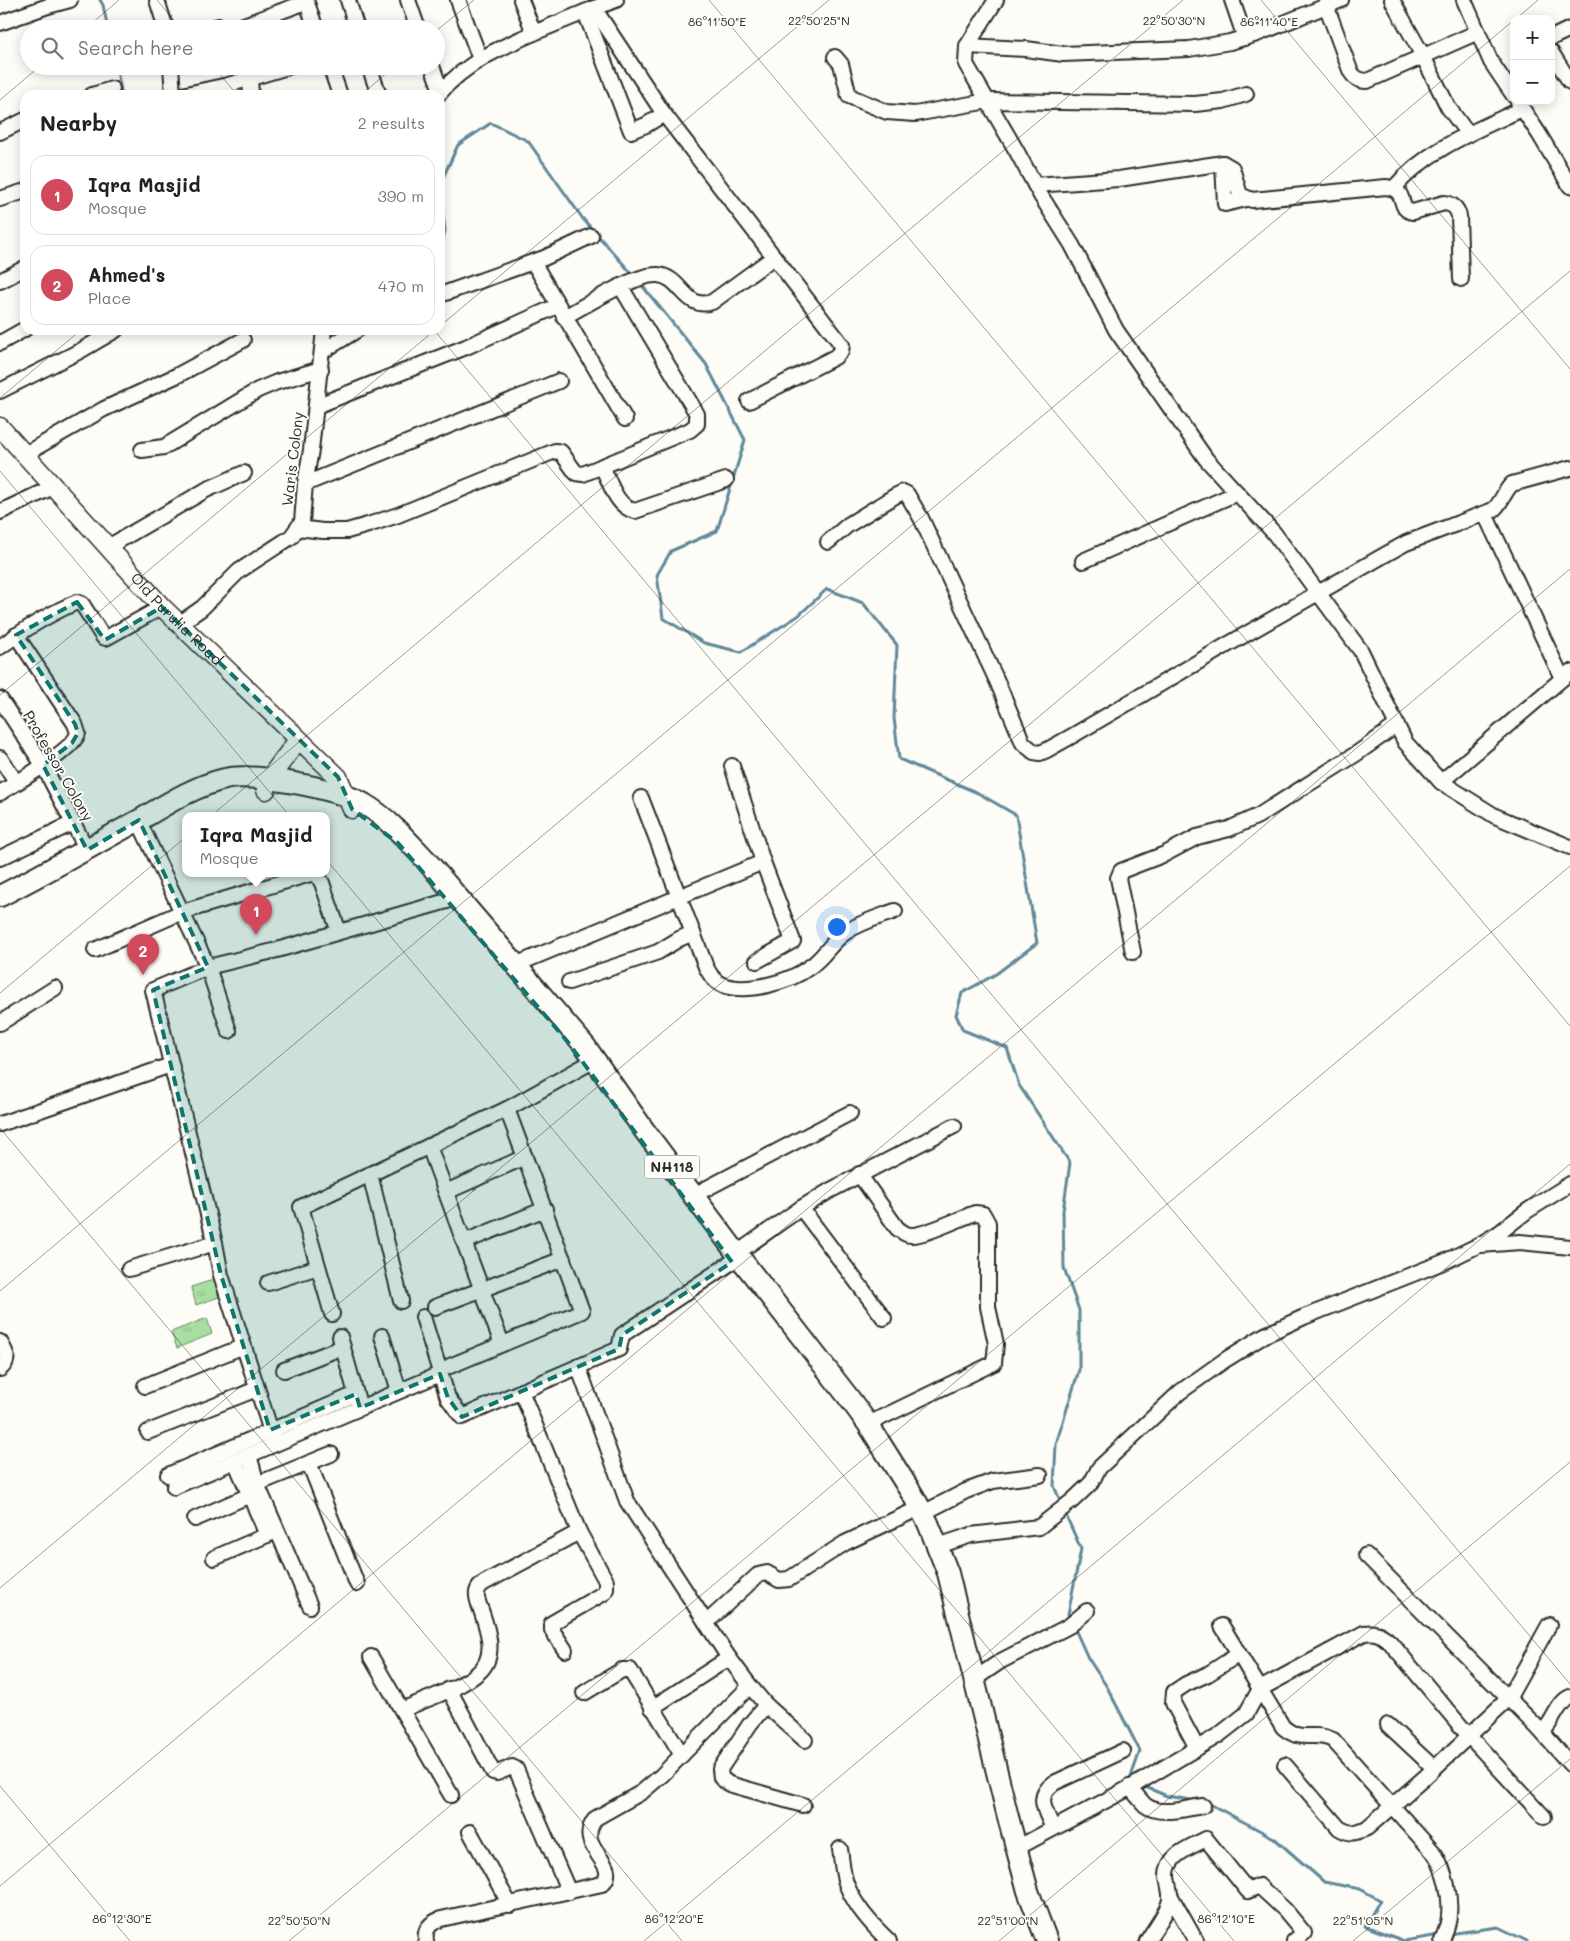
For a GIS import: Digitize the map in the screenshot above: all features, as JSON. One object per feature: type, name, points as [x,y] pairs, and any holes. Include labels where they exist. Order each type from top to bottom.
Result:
[{"type":"highway","name":"NH118","points":[[0,896],[87,850],[182,796],[224,779],[241,777],[302,795],[364,804],[406,839],[585,1046],[694,1195],[734,1258],[862,1434],[938,1546],[948,1573],[973,1680],[1028,1891],[1046,1941]]},
{"type":"highway","name":"NH118","points":[[0,905],[194,800],[213,792],[268,784]]},
{"type":"highway","name":"NH118","points":[[349,802],[398,843],[586,1065],[734,1258],[868,1424],[917,1513],[926,1540],[937,1574],[1013,1870],[1036,1941]]},
{"type":"main road","name":"Old Purulia Road","points":[[1,431],[25,454],[162,607],[338,777],[349,802]]},
{"type":"main road","points":[[268,784],[298,740]]},
{"type":"street","points":[[0,23],[70,0]]},
{"type":"street","points":[[157,0],[163,20]]},
{"type":"street","points":[[348,0],[354,20]]},
{"type":"street","points":[[408,0],[415,20]]},
{"type":"street","points":[[458,0],[480,59]]},
{"type":"street","points":[[521,0],[534,33]]},
{"type":"street","points":[[443,90],[488,54],[616,0]]},
{"type":"street","points":[[996,0],[967,46],[966,64],[1035,185],[1072,245],[1116,330],[1206,458],[1274,533],[1360,651],[1405,742],[1441,782],[1495,816],[1570,848]]},
{"type":"street","points":[[1232,0],[1244,38]]},
{"type":"street","points":[[967,46],[1026,49],[1063,54],[1189,49],[1244,38],[1341,0]]},
{"type":"street","points":[[1392,0],[1448,107],[1468,134]]},
{"type":"street","points":[[255,20],[306,1],[313,20]]},
{"type":"street","points":[[1469,2],[1478,32],[1491,62],[1510,90]]},
{"type":"street","points":[[1326,5],[1350,70],[1356,78],[1367,81],[1478,32]]},
{"type":"street","points":[[590,10],[664,114],[841,343],[842,348],[835,357],[749,401]]},
{"type":"street","points":[[590,10],[631,130],[646,125],[664,114]]},
{"type":"street","points":[[1555,36],[1570,29]]},
{"type":"street","points":[[835,57],[841,64],[849,96],[887,112],[915,114],[988,101],[1196,104],[1223,101],[1246,94]]},
{"type":"street","points":[[1555,58],[1570,82]]},
{"type":"street","points":[[172,75],[173,90]]},
{"type":"street","points":[[205,90],[228,85],[243,75]]},
{"type":"street","points":[[248,75],[250,90]]},
{"type":"street","points":[[333,75],[338,90]]},
{"type":"street","points":[[372,75],[377,90]]},
{"type":"street","points":[[434,75],[438,90]]},
{"type":"street","points":[[1394,188],[1408,171],[1421,161],[1520,105],[1570,186]]},
{"type":"street","points":[[0,132],[20,122]]},
{"type":"street","points":[[1035,185],[1119,180],[1223,164],[1232,168],[1240,195],[1252,200],[1386,187],[1394,188],[1398,191],[1404,207],[1409,211],[1413,212],[1444,203],[1450,204],[1458,210],[1461,279]]},
{"type":"street","points":[[0,199],[20,192]]},
{"type":"street","points":[[445,294],[533,262],[590,236]]},
{"type":"street","points":[[316,406],[647,275],[656,274],[668,277],[694,302],[705,305],[712,302],[774,257]]},
{"type":"street","points":[[533,262],[625,419]]},
{"type":"street","points":[[0,281],[20,271]]},
{"type":"street","points":[[298,528],[347,531],[368,525],[398,515],[555,451],[560,452],[574,471],[578,474],[583,474],[690,430],[697,424],[697,414],[626,284]]},
{"type":"street","points":[[0,343],[20,332]]},
{"type":"street","points":[[0,391],[80,351],[107,335]]},
{"type":"street","name":"Waris Colony","points":[[179,624],[202,608],[239,571],[291,537],[302,522],[324,335]]},
{"type":"street","points":[[323,351],[349,335]]},
{"type":"street","points":[[25,454],[104,409],[178,375],[243,340]]},
{"type":"street","points":[[142,450],[164,447],[258,390],[277,382],[321,369]]},
{"type":"street","points":[[305,484],[559,381]]},
{"type":"street","points":[[602,466],[618,500],[624,507],[635,511],[726,480]]},
{"type":"street","points":[[828,542],[848,525],[895,496],[902,492],[907,494],[921,518],[997,681],[1023,743],[1034,752],[1040,753],[1406,543],[1485,514],[1497,507],[1512,484],[1570,468]]},
{"type":"street","points":[[108,547],[206,490],[244,473]]},
{"type":"street","points":[[0,512],[53,487]]},
{"type":"street","points":[[1083,561],[1237,493]]},
{"type":"street","points":[[1441,782],[1566,675],[1485,514]]},
{"type":"street","points":[[0,647],[46,616],[77,602],[82,604],[103,637],[106,638],[162,607]]},
{"type":"street","points":[[0,793],[43,765],[72,743],[78,733],[75,724],[16,636]]},
{"type":"street","name":"Professor Colony","points":[[0,700],[43,765],[87,850]]},
{"type":"street","points":[[1134,952],[1118,878],[1121,871],[1166,854],[1197,836],[1229,829],[1258,816],[1356,754],[1397,725]]},
{"type":"street","points":[[0,758],[16,782]]},
{"type":"street","points":[[732,766],[763,862],[793,941],[757,961]]},
{"type":"street","points":[[642,798],[706,967],[720,984],[753,987],[778,982],[804,971],[848,930],[895,911]]},
{"type":"street","points":[[0,858],[73,824]]},
{"type":"street","points":[[142,828],[208,967],[229,1031]]},
{"type":"street","points":[[515,965],[763,862]]},
{"type":"street","points":[[95,950],[182,912],[302,877]]},
{"type":"street","points":[[319,877],[339,932]]},
{"type":"street","points":[[273,1437],[221,1275],[216,1243],[153,990],[208,967],[277,950],[447,900]]},
{"type":"street","points":[[569,982],[658,952],[678,939],[693,933]]},
{"type":"street","points":[[0,1023],[55,988]]},
{"type":"street","points":[[0,1124],[171,1064]]},
{"type":"street","points":[[332,1314],[301,1206],[507,1109],[586,1065]]},
{"type":"street","points":[[356,1394],[273,1437],[171,1481],[235,1461],[249,1455],[273,1437],[360,1408],[502,1344],[582,1311],[507,1109]]},
{"type":"street","points":[[694,1195],[850,1113]]},
{"type":"street","points":[[423,1317],[445,1370],[448,1398],[462,1417],[618,1349],[622,1334],[734,1258],[801,1208],[860,1174],[954,1126]]},
{"type":"street","points":[[429,1146],[502,1344]]},
{"type":"street","points":[[446,1192],[525,1158]]},
{"type":"street","points":[[370,1174],[400,1301]]},
{"type":"street","points":[[860,1174],[897,1228],[903,1233],[910,1235],[924,1232],[975,1213],[983,1214],[986,1217],[988,1223],[988,1307],[996,1344],[994,1363],[868,1424]]},
{"type":"street","points":[[938,1546],[971,1535],[1039,1527],[1091,1483],[1099,1468],[1180,1392],[1225,1360],[1265,1335],[1296,1320],[1446,1261],[1479,1245],[1499,1233],[1527,1211],[1570,1184]]},
{"type":"street","points":[[801,1208],[884,1318]]},
{"type":"street","points":[[464,1242],[544,1209]]},
{"type":"street","points":[[1479,1245],[1520,1242],[1570,1247]]},
{"type":"street","points":[[129,1269],[216,1243]]},
{"type":"street","points":[[435,1307],[563,1259]]},
{"type":"street","points":[[268,1283],[318,1267]]},
{"type":"street","points":[[382,1336],[399,1391]]},
{"type":"street","points":[[0,1342],[8,1357],[7,1362],[0,1369]]},
{"type":"street","points":[[284,1370],[341,1342],[360,1408]]},
{"type":"street","points":[[145,1386],[244,1346]]},
{"type":"street","points":[[578,1366],[627,1501],[729,1658],[766,1705],[805,1740]]},
{"type":"street","points":[[148,1432],[257,1389]]},
{"type":"street","points":[[522,1391],[579,1532],[607,1585],[604,1592],[552,1623],[552,1630],[565,1650]]},
{"type":"street","points":[[195,1518],[331,1454]]},
{"type":"street","points":[[249,1455],[254,1490]]},
{"type":"street","points":[[235,1461],[254,1490],[272,1532],[310,1606]]},
{"type":"street","points":[[309,1463],[357,1584]]},
{"type":"street","points":[[706,1623],[758,1575],[767,1573],[779,1580],[789,1579],[845,1542],[966,1491],[993,1481],[1040,1475]]},
{"type":"street","points":[[214,1558],[272,1532]]},
{"type":"street","points":[[402,1710],[449,1689],[478,1673],[489,1658],[488,1630],[479,1603],[477,1592],[479,1587],[484,1582],[579,1532]]},
{"type":"street","points":[[1366,1555],[1539,1729],[1570,1764]]},
{"type":"street","points":[[973,1680],[1001,1661],[1069,1626],[1087,1610]]},
{"type":"street","points":[[1285,1765],[1346,1833],[1356,1833],[1367,1828],[1508,1699],[1549,1625]]},
{"type":"street","points":[[1222,1626],[1283,1727],[1290,1734],[1298,1737],[1326,1736],[1333,1740],[1428,1845],[1441,1864],[1449,1898],[1450,1914],[1442,1941]]},
{"type":"street","points":[[1017,1848],[1131,1786],[1234,1724],[1246,1714],[1260,1689],[1364,1633],[1373,1631],[1390,1642],[1469,1736],[1544,1817]]},
{"type":"street","points":[[1196,1748],[1173,1703],[1174,1692],[1208,1674],[1239,1654]]},
{"type":"street","points":[[371,1656],[451,1795]]},
{"type":"street","points":[[652,1708],[729,1658]]},
{"type":"street","points":[[584,1693],[627,1669],[634,1673],[652,1708],[682,1755]]},
{"type":"street","points":[[426,1941],[426,1931],[433,1922],[597,1886],[607,1878],[606,1868],[590,1841],[589,1828],[591,1824],[596,1818],[642,1792],[682,1755],[750,1686]]},
{"type":"street","points":[[449,1689],[493,1772],[497,1773],[512,1767],[516,1769],[569,1892]]},
{"type":"street","points":[[1539,1729],[1545,1729],[1549,1725],[1568,1695]]},
{"type":"street","points":[[766,1705],[750,1724],[720,1770],[721,1778],[729,1784],[803,1805]]},
{"type":"street","points":[[1388,1725],[1434,1768]]},
{"type":"street","points":[[1054,1828],[1043,1806],[1044,1792],[1048,1787],[1123,1751]]},
{"type":"street","points":[[1131,1786],[1146,1806],[1154,1810],[1162,1812],[1203,1806]]},
{"type":"street","points":[[470,1832],[510,1904]]},
{"type":"street","points":[[1147,1941],[1169,1903],[1167,1869],[1170,1861],[1206,1839],[1248,1891],[1259,1886],[1304,1933],[1294,1941]]},
{"type":"street","points":[[840,1849],[848,1888],[855,1901],[880,1933],[889,1941]]},
{"type":"street","points":[[1170,1895],[1196,1941]]},
{"type":"highlighted area","points":[[77,602],[105,640],[162,607],[338,777],[352,809],[398,843],[567,1041],[732,1262],[622,1335],[619,1349],[462,1417],[448,1398],[440,1374],[360,1408],[356,1394],[270,1430],[221,1275],[153,990],[208,967],[139,820],[87,850],[43,765],[72,743],[78,733],[75,724],[16,635]]},
{"type":"green space","points":[[216,1279],[222,1296],[196,1305],[191,1287]]},
{"type":"green space","points":[[207,1318],[212,1334],[177,1348],[171,1332]]},
{"type":"waterway","points":[[100,0],[106,20]]},
{"type":"waterway","points":[[118,75],[121,90]]},
{"type":"waterway","points":[[445,173],[458,145],[491,123],[528,141],[583,219],[634,276]]},
{"type":"waterway","points":[[640,283],[706,364],[745,440],[717,531],[671,551],[657,575],[663,618],[704,643],[741,652],[798,616],[827,589],[863,603],[897,645],[894,718],[899,759],[978,793],[1016,815],[1037,943],[996,974],[962,993],[956,1015],[963,1030],[1007,1048],[1019,1085],[1070,1163],[1063,1211],[1064,1268],[1079,1310],[1079,1370],[1056,1444],[1054,1486],[1062,1505]]},
{"type":"waterway","points":[[1064,1511],[1081,1549],[1068,1614],[1070,1619]]},
{"type":"waterway","points":[[1074,1627],[1088,1658],[1107,1687],[1140,1751],[1130,1780],[1133,1781]]},
{"type":"waterway","points":[[1143,1786],[1167,1796],[1197,1801]]},
{"type":"waterway","points":[[1208,1803],[1274,1838],[1324,1882],[1360,1889],[1380,1900],[1365,1926],[1404,1941],[1440,1935]]},
{"type":"waterway","points":[[1449,1934],[1498,1927],[1527,1941]]},
{"type":"place","name":"Iqra Masjid","points":[[256,935]]},
{"type":"place","name":"Ahmed's","points":[[143,975]]}]
